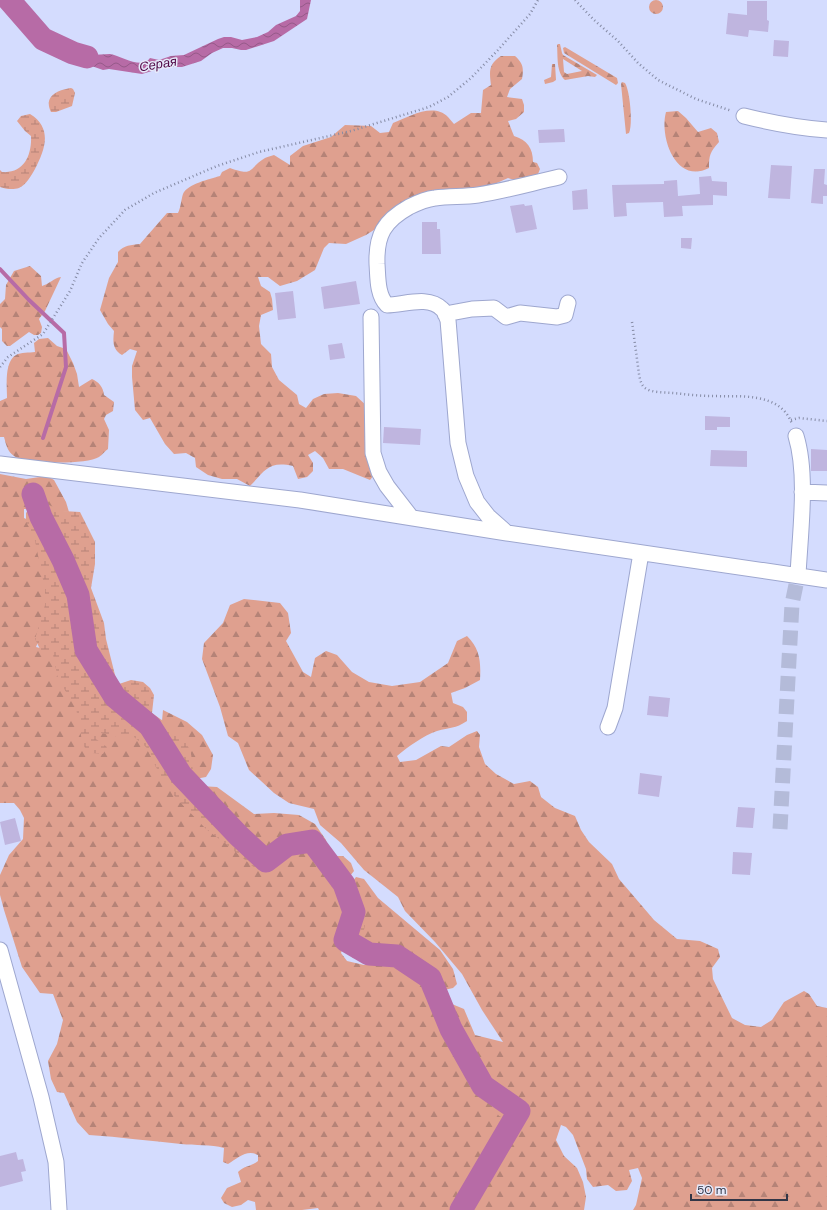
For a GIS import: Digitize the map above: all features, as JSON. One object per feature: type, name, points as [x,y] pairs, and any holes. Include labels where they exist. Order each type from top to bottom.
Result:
[{"type":"street","points":[[744,116],[779,125],[827,130]]},
{"type":"street","points":[[507,533],[488,516],[477,502],[466,476],[458,443],[448,320],[443,309],[434,304],[422,301],[392,305],[387,304],[383,300],[379,284],[377,254],[383,229],[395,215],[416,204],[433,198],[478,195],[558,177]]},
{"type":"street","points":[[445,314],[472,309],[494,308],[506,317],[520,313],[557,317],[565,315],[568,303]]},
{"type":"street","points":[[371,317],[373,453],[379,472],[387,486],[412,517]]},
{"type":"street","points":[[796,436],[800,448],[802,492],[798,576]]},
{"type":"street","points":[[0,464],[300,500],[507,533],[827,580]]},
{"type":"street","points":[[802,492],[827,493]]},
{"type":"street","points":[[608,727],[615,708],[641,553]]},
{"type":"street","points":[[0,950],[41,1097],[56,1162],[59,1210]]},
{"type":"path","points":[[0,367],[8,357],[43,334],[70,291],[82,262],[99,238],[125,210],[154,193],[217,166],[258,152],[351,131],[429,107],[448,97],[471,78],[530,14],[538,0]]},
{"type":"path","points":[[575,0],[594,20],[618,41],[638,63],[658,80],[696,99],[744,116]]},
{"type":"path","points":[[632,322],[640,382],[644,387],[652,391],[661,392],[765,399],[777,404],[784,410],[791,420],[796,436]]},
{"type":"path","points":[[791,420],[799,418],[827,421]]},
{"type":"green space","points":[[653,0],[659,0],[663,4],[663,10],[659,14],[653,14],[649,10],[649,4]]},
{"type":"green space","points":[[560,44],[563,55],[597,75],[595,77],[588,76],[565,80],[560,73],[557,45]],"holes":[[[563,59],[582,71],[567,74],[564,72]]]},
{"type":"green space","points":[[565,47],[617,78],[618,83],[616,85],[564,53],[563,48]]},
{"type":"green space","points":[[501,56],[515,56],[520,61],[522,66],[522,79],[510,89],[507,97],[522,99],[524,112],[516,119],[508,121],[514,136],[526,142],[528,145],[532,153],[533,162],[537,163],[540,169],[536,179],[523,183],[508,178],[477,192],[426,197],[366,235],[346,244],[329,243],[324,248],[315,270],[297,281],[280,286],[268,277],[258,277],[261,286],[270,292],[273,310],[261,315],[259,326],[261,344],[271,354],[272,367],[279,380],[297,395],[299,404],[306,408],[313,399],[324,394],[338,393],[356,396],[368,407],[374,475],[370,480],[343,469],[329,469],[323,458],[315,451],[308,455],[313,463],[313,471],[307,477],[298,479],[293,466],[278,465],[264,471],[250,486],[237,479],[222,479],[208,475],[196,467],[195,458],[186,453],[174,454],[165,444],[150,418],[143,420],[135,410],[132,366],[137,351],[130,349],[122,355],[116,350],[113,341],[114,331],[100,310],[109,278],[118,262],[118,252],[125,247],[140,244],[167,213],[178,213],[183,194],[189,187],[199,182],[220,176],[222,172],[230,168],[244,172],[248,171],[265,158],[274,155],[290,165],[290,156],[303,146],[331,137],[345,125],[371,126],[380,133],[389,132],[393,123],[421,112],[435,111],[442,113],[454,124],[471,113],[481,113],[483,90],[491,85],[490,75],[492,65]]},
{"type":"green space","points":[[552,64],[555,64],[556,80],[545,84],[544,80],[551,77]]},
{"type":"green space","points":[[622,82],[625,83],[627,87],[630,108],[631,123],[629,133],[626,134],[621,84]]},
{"type":"green space","points":[[71,88],[75,93],[72,106],[56,112],[51,112],[49,106],[50,98],[61,90]]},
{"type":"green space","points":[[678,111],[698,132],[711,128],[717,133],[719,142],[711,154],[709,168],[697,172],[687,170],[672,156],[665,134],[664,122],[666,112]]},
{"type":"green space","points":[[30,114],[42,126],[44,133],[44,147],[39,162],[22,187],[17,189],[7,189],[0,187],[0,170],[2,172],[10,172],[16,170],[25,162],[28,156],[31,136],[17,121],[21,116]]},
{"type":"green space","points":[[30,266],[41,276],[42,286],[61,277],[45,311],[39,319],[42,327],[41,333],[34,335],[29,332],[10,346],[7,346],[2,341],[2,329],[0,327],[0,304],[5,299],[6,285],[14,271]]},
{"type":"green space","points":[[48,338],[57,346],[66,349],[77,374],[79,387],[92,379],[100,385],[104,395],[114,402],[113,411],[106,415],[104,419],[109,430],[108,449],[99,457],[92,460],[42,462],[20,459],[8,450],[4,437],[0,437],[0,401],[7,398],[7,375],[12,358],[18,354],[35,352],[34,343],[39,339]]},
{"type":"green space","points":[[0,474],[26,479],[47,476],[54,480],[66,502],[69,512],[24,509],[24,518],[35,523],[55,601],[36,647],[56,646],[259,866],[293,847],[307,850],[326,868],[353,919],[341,953],[347,961],[364,965],[403,960],[421,969],[447,1002],[464,1009],[475,1035],[503,1042],[482,1010],[462,974],[435,942],[405,911],[398,897],[364,870],[341,843],[320,825],[314,809],[289,803],[274,793],[249,770],[238,743],[228,736],[220,707],[202,659],[204,643],[223,623],[230,605],[244,599],[280,603],[288,613],[291,633],[286,641],[303,672],[311,677],[315,658],[326,651],[337,655],[352,672],[369,682],[392,686],[420,682],[448,663],[457,641],[467,636],[475,646],[479,656],[480,680],[451,693],[453,703],[463,707],[467,712],[467,721],[456,727],[437,731],[421,738],[397,756],[400,762],[416,760],[441,746],[449,747],[467,735],[477,731],[480,735],[479,747],[485,764],[496,774],[514,784],[530,781],[538,787],[541,797],[555,808],[575,816],[581,830],[589,842],[612,864],[619,879],[654,920],[677,939],[700,941],[718,949],[720,957],[712,968],[713,979],[732,1018],[745,1025],[761,1027],[772,1020],[784,1002],[804,991],[809,994],[817,1006],[827,1008],[827,1210],[633,1210],[636,1205],[642,1178],[638,1168],[629,1170],[632,1181],[627,1190],[616,1191],[608,1185],[593,1187],[587,1179],[586,1169],[573,1135],[566,1127],[561,1125],[556,1140],[564,1156],[577,1168],[583,1182],[586,1197],[584,1210],[319,1210],[318,1208],[302,1210],[256,1210],[255,1202],[248,1200],[241,1205],[232,1207],[224,1203],[221,1198],[227,1188],[241,1182],[238,1172],[258,1161],[258,1155],[254,1153],[246,1154],[228,1164],[223,1162],[224,1148],[89,1135],[77,1122],[64,1093],[57,1092],[51,1079],[48,1061],[57,1044],[63,1020],[53,994],[40,993],[22,967],[0,895],[0,875],[9,855],[23,839],[24,818],[14,803],[0,803]]},
{"type":"green space","points":[[44,503],[63,511],[80,512],[95,542],[95,564],[91,588],[104,623],[106,639],[115,675],[119,684],[131,680],[143,682],[150,688],[154,695],[152,713],[170,726],[186,742],[191,753],[194,780],[204,800],[261,846],[271,849],[286,838],[298,834],[331,854],[342,868],[353,890],[365,926],[361,940],[364,946],[375,949],[401,950],[419,956],[432,966],[451,1008],[454,1035],[473,1062],[529,1110],[530,1120],[517,1124],[499,1116],[446,1041],[434,999],[415,970],[400,963],[375,962],[353,958],[347,953],[347,925],[338,895],[318,861],[297,850],[278,865],[268,870],[256,869],[206,829],[176,798],[161,777],[146,747],[134,737],[124,738],[96,732],[96,739],[107,747],[103,754],[92,753],[85,748],[82,741],[76,708],[58,679],[53,655],[41,651],[35,639],[45,605],[45,589],[34,536],[26,522],[26,513],[32,505]]},
{"type":"green space","points":[[163,710],[187,722],[202,735],[213,755],[211,769],[206,777],[195,779],[188,774],[162,721]]},
{"type":"green space","points":[[200,786],[217,787],[254,814],[274,813],[299,815],[315,824],[326,840],[328,849],[318,851],[297,836],[288,837],[283,846],[270,852],[209,812],[197,788]]},
{"type":"green space","points":[[343,856],[351,863],[354,871],[350,876],[343,875],[331,858]]},
{"type":"green space","points":[[356,877],[364,879],[378,898],[440,950],[453,969],[457,984],[453,988],[444,990],[436,984],[429,971],[355,943],[349,886]]},
{"type":"water","points":[[300,0],[311,0],[307,19],[274,41],[246,50],[223,48],[212,53],[201,61],[182,67],[165,67],[142,74],[109,69],[103,70],[55,53],[59,41],[87,54],[110,54],[137,63],[142,63],[150,58],[159,60],[171,56],[184,55],[224,37],[242,40],[257,37],[268,32],[276,25],[296,16],[300,11]]},
{"type":"building","points":[[747,1],[767,1],[767,20],[769,21],[768,32],[749,30],[748,37],[726,34],[728,13],[747,15]]},
{"type":"building","points":[[774,40],[789,41],[788,57],[773,56]]},
{"type":"building","points":[[564,129],[565,142],[539,143],[538,130]]},
{"type":"building","points":[[771,165],[792,166],[790,199],[768,198]]},
{"type":"building","points":[[814,169],[825,169],[824,184],[827,185],[827,196],[823,196],[823,204],[811,203]]},
{"type":"building","points":[[711,176],[712,181],[727,182],[727,196],[713,195],[713,205],[682,206],[683,216],[664,217],[663,202],[626,203],[627,216],[614,217],[612,185],[664,184],[664,181],[677,180],[678,196],[700,194],[699,177]]},
{"type":"building","points":[[587,189],[588,209],[573,210],[572,191]]},
{"type":"building","points":[[524,204],[525,206],[532,205],[537,229],[516,233],[510,206]]},
{"type":"building","points":[[422,222],[437,222],[437,229],[440,229],[441,254],[422,254]]},
{"type":"building","points":[[681,238],[692,238],[691,249],[681,248]]},
{"type":"building","points":[[356,281],[360,304],[324,309],[321,287]]},
{"type":"building","points":[[293,291],[296,318],[278,320],[275,293]]},
{"type":"building","points":[[342,343],[345,358],[330,360],[328,345]]},
{"type":"building","points":[[705,416],[730,417],[730,427],[717,427],[717,430],[705,430]]},
{"type":"building","points":[[384,427],[421,429],[420,445],[383,443]]},
{"type":"building","points":[[811,449],[827,450],[827,471],[811,471]]},
{"type":"building","points":[[711,450],[747,451],[747,467],[710,466]]},
{"type":"building","points":[[649,696],[670,698],[668,717],[647,715]]},
{"type":"building","points":[[640,773],[662,776],[659,797],[638,794]]},
{"type":"building","points":[[738,807],[755,808],[753,828],[736,827]]},
{"type":"building","points":[[15,818],[21,841],[5,845],[0,822]]},
{"type":"building","points":[[733,852],[752,853],[750,875],[732,874]]},
{"type":"building","points":[[16,1152],[18,1160],[23,1159],[26,1171],[21,1172],[23,1181],[0,1187],[0,1156]]},
{"type":"waterway","name":"Серая","points":[[9,0],[43,39],[73,53],[87,57]]},
{"type":"waterway","points":[[0,269],[29,300],[64,333],[66,367],[43,438]]},
{"type":"waterway","points":[[33,494],[41,517],[63,560],[78,595],[86,650],[115,697],[150,726],[181,775],[239,836],[266,861],[287,845],[312,841],[344,884],[354,912],[345,940],[369,954],[397,956],[430,978],[451,1029],[483,1086],[519,1111],[461,1210]]},
{"type":"tunnel","points":[[780,829],[792,604],[798,575]]}]
